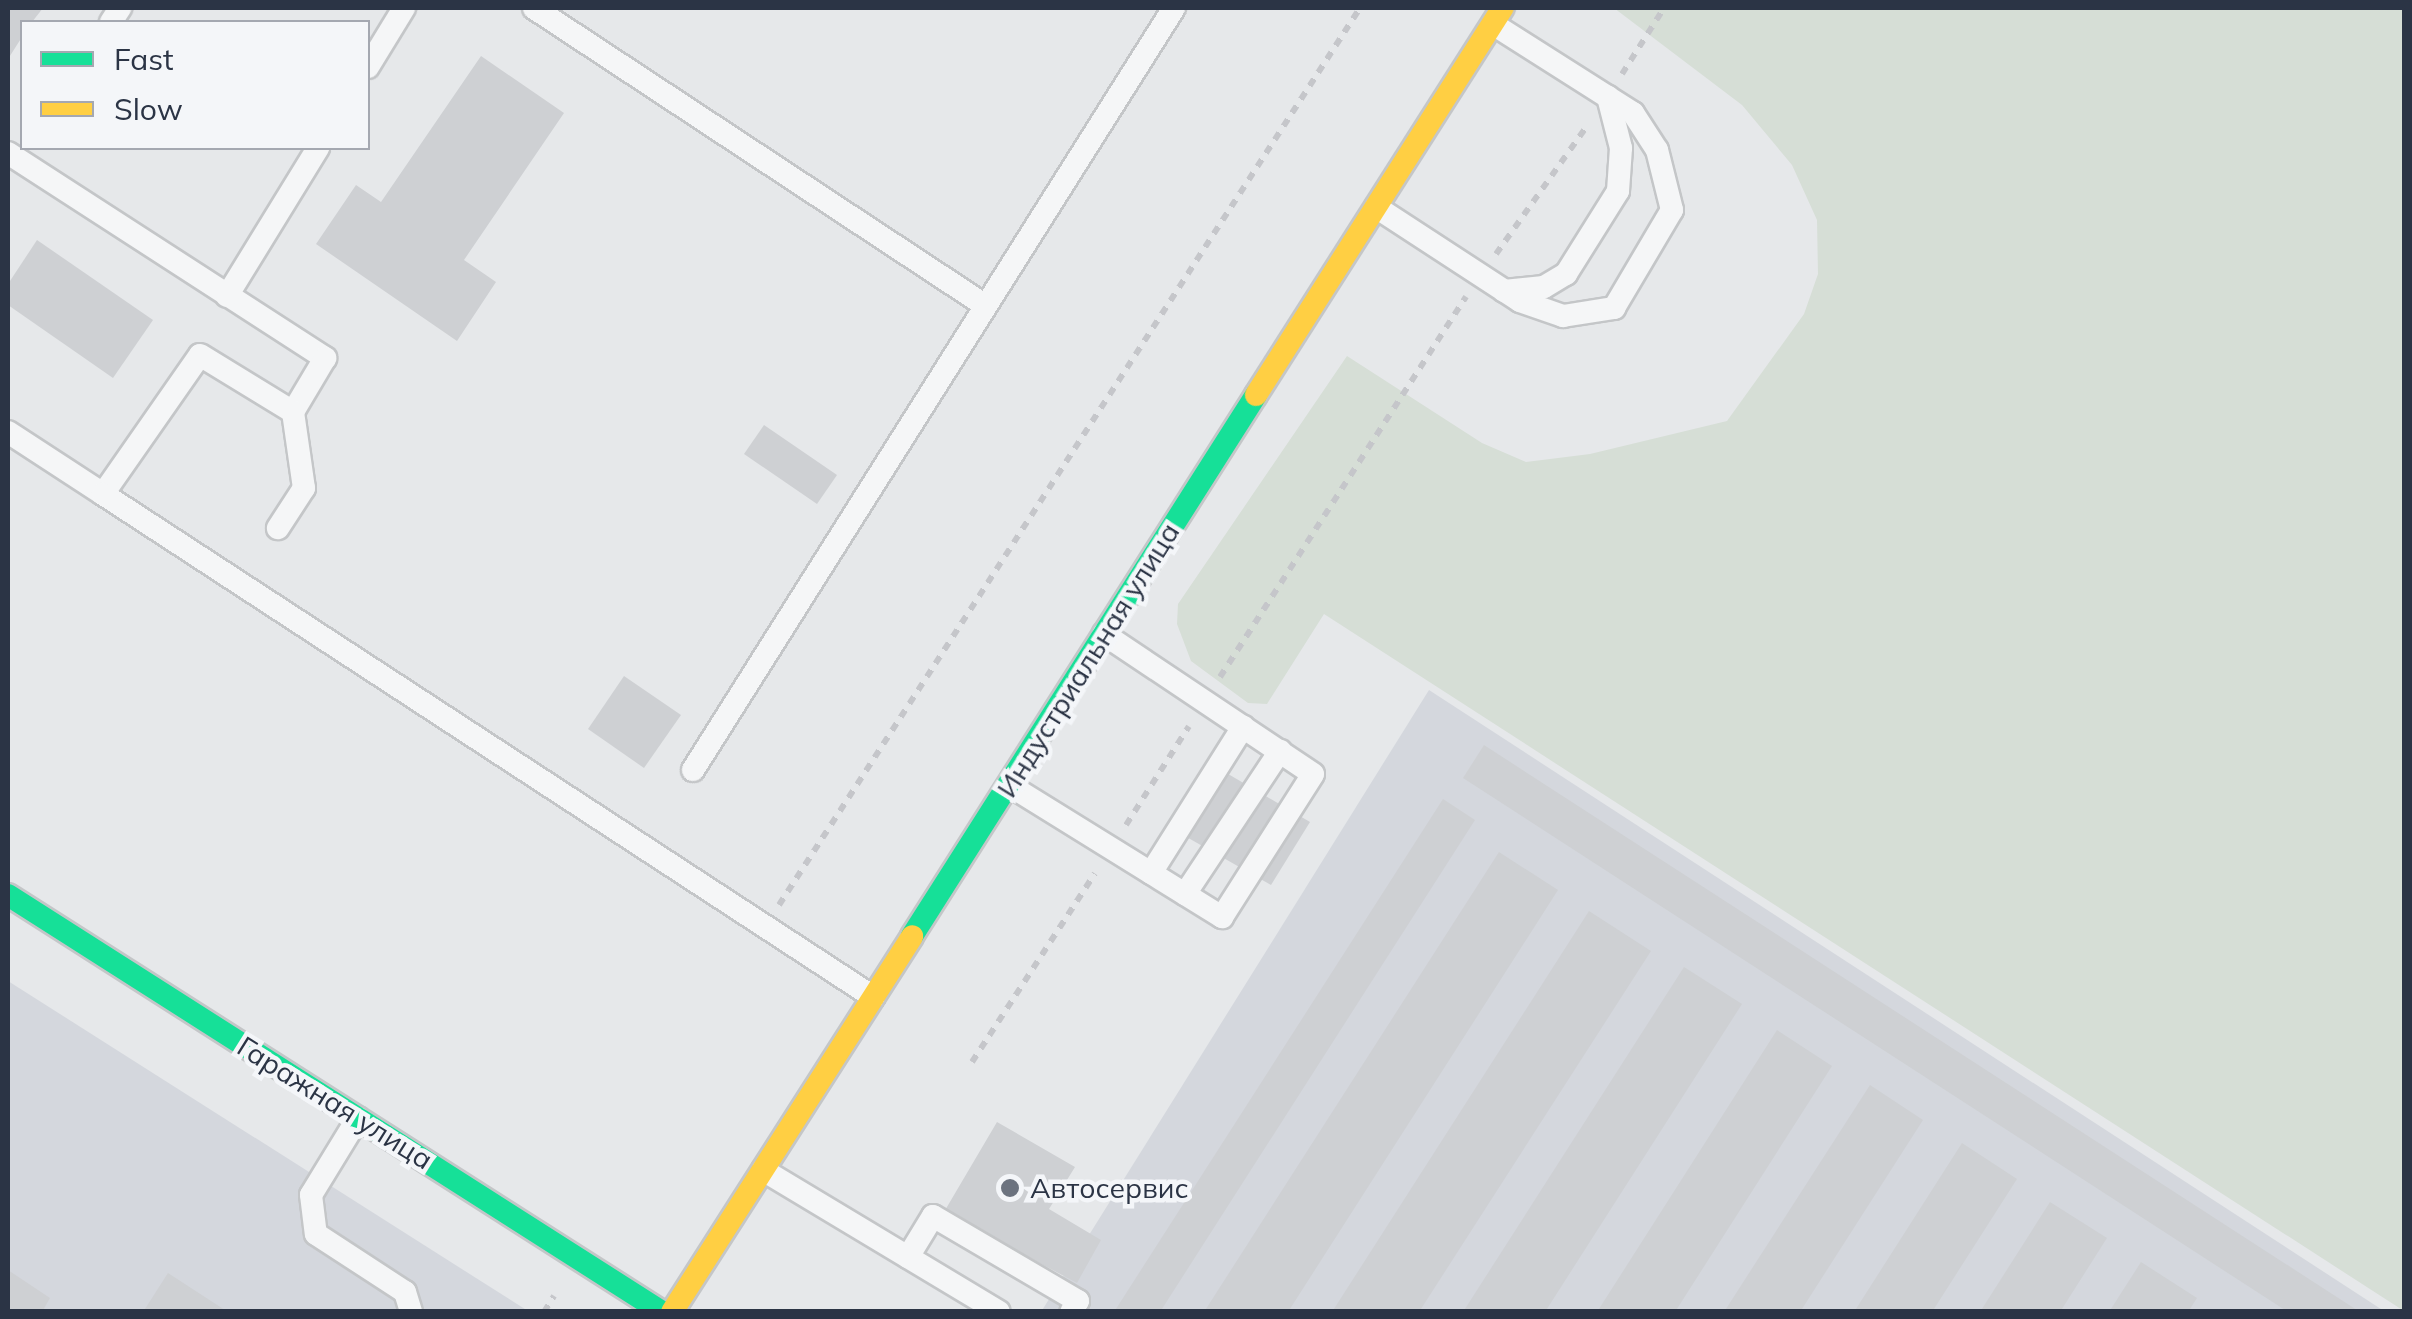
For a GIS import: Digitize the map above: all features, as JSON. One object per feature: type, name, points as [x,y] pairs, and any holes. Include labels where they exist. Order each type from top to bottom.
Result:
[{"type":"street","name":"Индустриальная улица","points":[[672,1312],[1498,16]]},
{"type":"street","name":"Гаражная улица","points":[[8,895],[662,1312]]},
{"type":"lane","points":[[370,64],[404,8]]},
{"type":"lane","points":[[534,8],[986,306]]},
{"type":"lane","points":[[693,770],[1174,8]]},
{"type":"lane","points":[[1376,207],[1504,290],[1563,316],[1614,308],[1672,210],[1657,150],[1632,113],[1498,16]]},
{"type":"lane","points":[[1504,290],[1544,287],[1566,274],[1618,191],[1621,148],[1608,97]]},
{"type":"lane","points":[[227,296],[317,150]]},
{"type":"lane","points":[[20,154],[227,296],[326,358],[293,412],[304,488],[278,528]]},
{"type":"lane","points":[[103,494],[200,354],[293,412]]},
{"type":"lane","points":[[8,432],[873,998]]},
{"type":"lane","points":[[1008,785],[1222,917],[1313,774],[1104,634]]},
{"type":"lane","points":[[1151,873],[1244,726]]},
{"type":"lane","points":[[1185,894],[1280,751]]},
{"type":"lane","points":[[358,1118],[311,1195],[316,1234],[405,1292],[411,1312]]},
{"type":"lane","points":[[763,1170],[999,1312]]},
{"type":"lane","points":[[908,1257],[934,1216],[1078,1301],[1071,1312]]},
{"type":"path","points":[[765,927],[1360,8]]},
{"type":"path","points":[[972,1062],[1480,276],[1608,97],[1664,8]]},
{"type":"shaded area","points":[[1614,8],[2404,8],[2404,1311],[1324,614],[1267,704],[1248,703],[1191,661],[1177,624],[1178,604],[1347,356],[1482,443],[1526,462],[1590,454],[1727,421],[1804,314],[1818,274],[1817,220],[1792,165],[1742,105]]},
{"type":"shaded area","points":[[1429,690],[2384,1311],[1041,1312]]},
{"type":"shaded area","points":[[8,981],[528,1311],[8,1311]]},
{"type":"building","points":[[8,8],[43,8],[34,20],[20,20],[20,40],[8,59]]},
{"type":"building","points":[[481,56],[564,113],[464,260],[496,282],[457,341],[316,244],[356,185],[381,202]]},
{"type":"building","points":[[37,240],[153,320],[113,378],[8,305],[8,284]]},
{"type":"building","points":[[764,425],[837,475],[817,504],[744,454]]},
{"type":"building","points":[[624,676],[681,715],[644,768],[588,729]]},
{"type":"building","points":[[1484,745],[2360,1312],[2288,1312],[1463,778]]},
{"type":"building","points":[[1206,761],[1310,822],[1271,885],[1169,827]]},
{"type":"building","points":[[1443,799],[1475,820],[1160,1312],[1114,1312]]},
{"type":"building","points":[[1499,852],[1558,890],[1288,1312],[1204,1312]]},
{"type":"building","points":[[1589,911],[1651,951],[1419,1312],[1332,1312]]},
{"type":"building","points":[[1684,967],[1742,1004],[1545,1312],[1463,1312]]},
{"type":"building","points":[[1777,1030],[1832,1066],[1675,1312],[1597,1312]]},
{"type":"building","points":[[1870,1085],[1923,1120],[1800,1312],[1724,1312]]},
{"type":"building","name":"Автосервис","points":[[997,1122],[1075,1167],[1049,1209],[1101,1240],[1077,1283],[944,1212]]},
{"type":"building","points":[[1962,1143],[2017,1179],[1932,1312],[1854,1312]]},
{"type":"building","points":[[2050,1202],[2107,1238],[2060,1312],[1980,1312]]},
{"type":"building","points":[[2141,1262],[2197,1298],[2188,1312],[2109,1312]]},
{"type":"building","points":[[8,1270],[50,1298],[42,1312],[8,1312]]},
{"type":"building","points":[[168,1273],[228,1312],[143,1312]]},
{"type":"traffic: fast","points":[[912,936],[1256,395]]},
{"type":"traffic: fast","points":[[8,895],[662,1312]]},
{"type":"traffic: slow","points":[[1256,395],[1503,8]]},
{"type":"traffic: slow","points":[[672,1312],[912,936]]},
{"type":"place","name":"Автосервис","points":[[1010,1188]]}]
